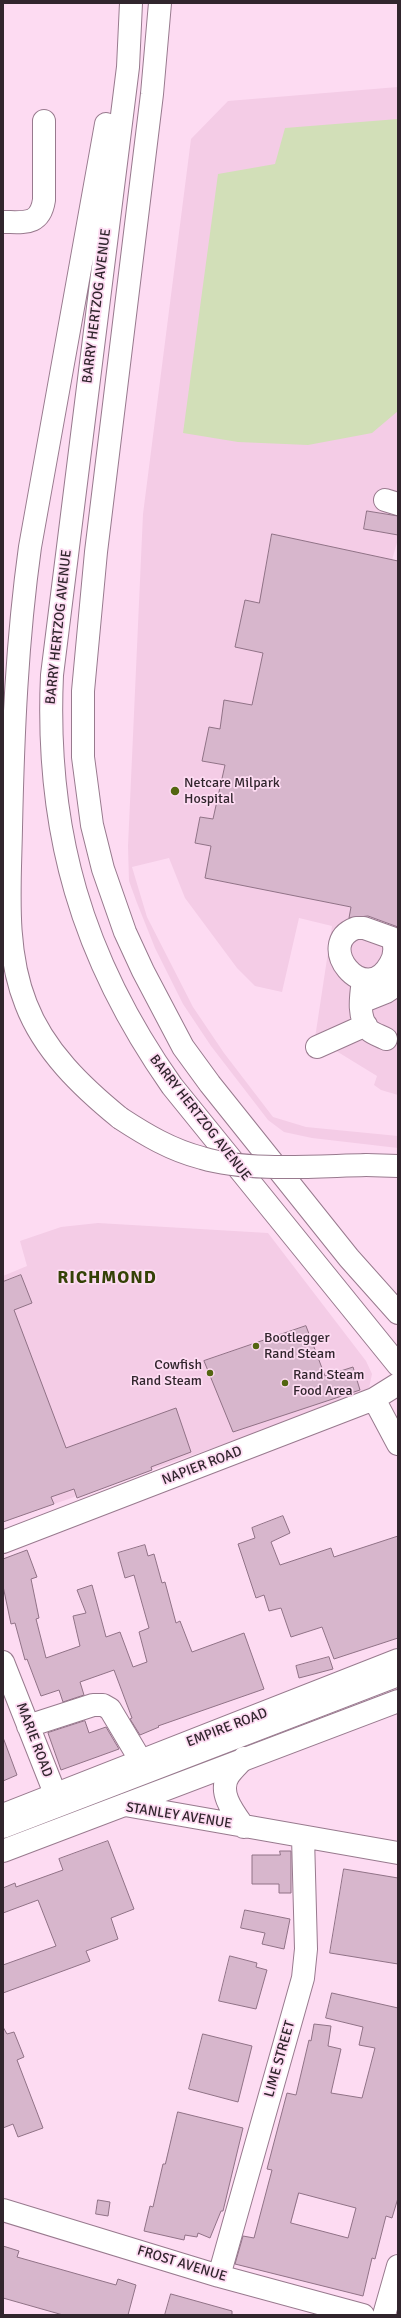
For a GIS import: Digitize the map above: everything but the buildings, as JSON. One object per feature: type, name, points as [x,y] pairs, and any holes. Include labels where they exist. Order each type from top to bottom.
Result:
[{"type":"main road","name":"BARRY HERTZOG AVENUE","points":[[130,3],[128,67],[52,676],[51,757],[54,795],[66,861],[85,921],[101,962],[146,1049],[172,1086],[398,1365]]},
{"type":"main road","name":"BARRY HERTZOG AVENUE","points":[[160,3],[152,94],[96,552],[83,691],[84,757],[92,826],[103,869],[125,932],[143,971],[183,1047],[210,1084],[349,1258],[398,1313]]},
{"type":"main road","points":[[130,25],[124,42],[108,112],[27,570],[17,656],[10,862],[12,946],[16,972],[26,1004],[38,1028],[61,1063],[84,1088],[120,1118],[149,1138],[176,1150],[203,1159],[232,1164],[398,1166]]},
{"type":"main road","points":[[3,222],[30,221],[41,211],[44,200],[44,121]]},
{"type":"main road","points":[[363,980],[361,1002],[363,1019],[369,1030],[386,1039]]},
{"type":"main road","points":[[361,1002],[386,992],[398,984]]},
{"type":"main road","points":[[317,1047],[366,1024]]},
{"type":"main road","name":"NAPIER ROAD","points":[[3,1542],[374,1399],[398,1384]]},
{"type":"main road","points":[[374,1399],[398,1444]]},
{"type":"main road","name":"EMPIRE ROAD","points":[[56,1796],[398,1660]]},
{"type":"main road","name":"MARIE ROAD","points":[[3,1662],[56,1796]]},
{"type":"main road","points":[[3,1827],[398,1675]]},
{"type":"main road","points":[[125,1805],[244,1758],[398,1702]]},
{"type":"main road","points":[[28,1726],[93,1705],[103,1705],[110,1709],[141,1761]]},
{"type":"main road","name":"STANLEY AVENUE","points":[[244,1758],[228,1776],[225,1790],[230,1808],[244,1827]]},
{"type":"main road","points":[[3,1815],[56,1796]]},
{"type":"main road","name":"STANLEY AVENUE","points":[[3,1852],[125,1805],[398,1853]]},
{"type":"main road","name":"LIME STREET","points":[[219,2276],[303,1978],[306,1949],[303,1837]]},
{"type":"main road","name":"FROST AVENUE","points":[[3,2210],[219,2276],[363,2315]]},
{"type":"main road","points":[[384,2315],[398,2266]]},
{"type":"shaded area","points":[[398,87],[398,516],[368,511],[364,529],[398,535],[398,539],[392,560],[272,534],[263,583],[288,589],[284,609],[245,600],[235,647],[263,653],[252,705],[225,700],[220,729],[202,761],[225,765],[213,819],[200,817],[195,843],[211,846],[205,878],[351,907],[349,919],[398,929],[398,1095],[381,1090],[374,1085],[377,1076],[315,1038],[332,926],[299,918],[282,992],[255,986],[237,968],[185,898],[169,858],[132,867],[147,917],[193,1007],[224,1053],[273,1117],[306,1127],[398,1136],[398,1148],[312,1138],[284,1132],[268,1120],[211,1046],[183,1004],[155,948],[129,881],[128,846],[143,514],[191,139],[228,101]]},
{"type":"shaded area","points":[[98,1223],[268,1233],[366,1361],[372,1374],[369,1388],[358,1397],[3,1522],[3,1276],[27,1266],[20,1241],[61,1227]]},
{"type":"green space","points":[[398,119],[398,411],[372,433],[308,445],[238,442],[183,433],[218,174],[275,164],[285,128]]},
{"type":"place","name":"Netcare Milpark Hospital","points":[[175,791]]},
{"type":"place","name":"Bootlegger Rand Steam","points":[[256,1346]]},
{"type":"place","name":"Cowfish Rand Steam","points":[[210,1373]]},
{"type":"place","name":"Rand Steam Food Area","points":[[285,1383]]},
{"type":"district","name":"RICHMOND","points":[[107,1278]]}]
